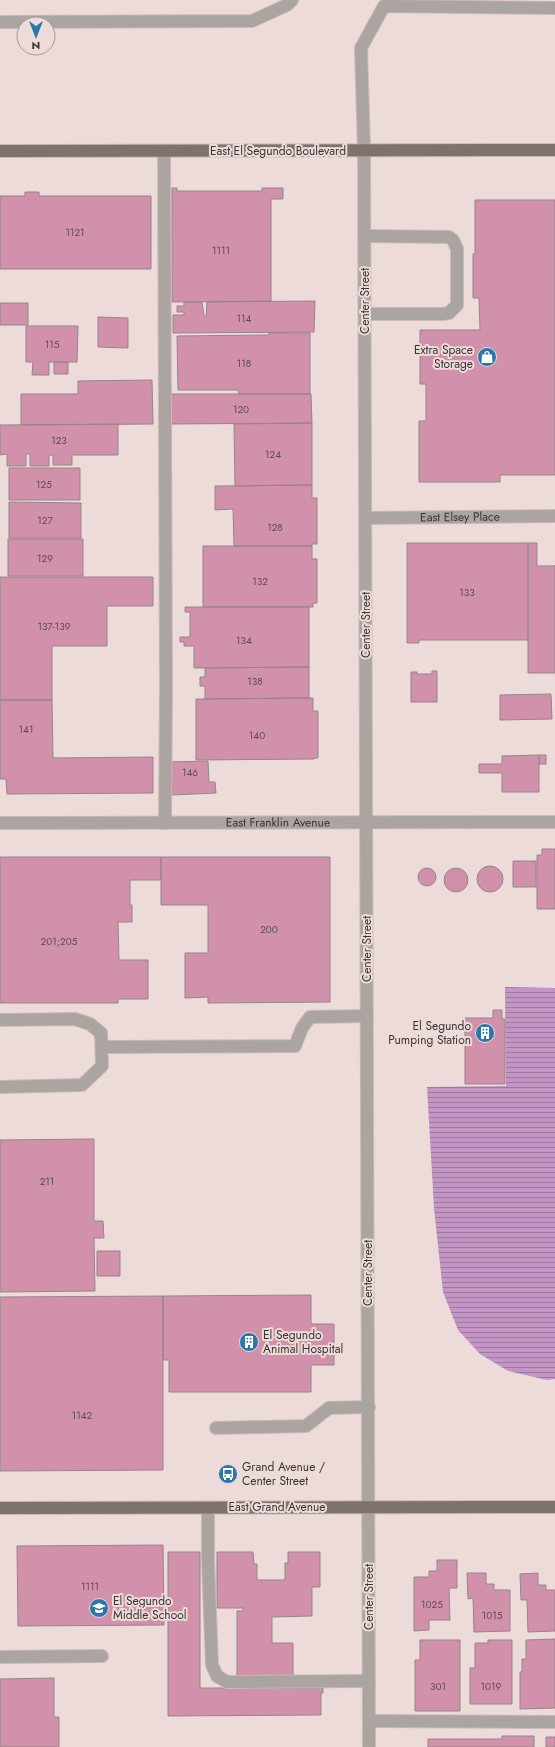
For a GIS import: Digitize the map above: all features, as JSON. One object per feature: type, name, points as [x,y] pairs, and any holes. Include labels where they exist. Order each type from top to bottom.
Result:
[{"type":"main road","name":"East El Segundo Boulevard","points":[[0,151],[555,150]]},
{"type":"main road","name":"East Grand Avenue","points":[[0,1508],[555,1507]]},
{"type":"street","points":[[0,22],[252,21],[287,5],[292,0]]},
{"type":"street","name":"Center Street","points":[[369,1747],[365,236],[362,48],[384,6],[555,8]]},
{"type":"street","points":[[164,151],[166,679],[165,822]]},
{"type":"street","points":[[365,236],[449,237],[453,240],[457,249],[457,305],[449,313],[365,314]]},
{"type":"street","name":"East Elsey Place","points":[[366,518],[555,516]]},
{"type":"street","name":"East Franklin Avenue","points":[[0,823],[555,822]]},
{"type":"street","points":[[102,1047],[295,1046],[302,1028],[310,1017],[367,1016]]},
{"type":"street","points":[[0,1020],[75,1019],[90,1024],[101,1033],[102,1047],[102,1066],[82,1085],[0,1087]]},
{"type":"street","points":[[216,1428],[306,1426],[329,1408],[368,1407]]},
{"type":"street","points":[[208,1508],[208,1560],[212,1665],[217,1676],[227,1682],[369,1681]]},
{"type":"street","points":[[0,1657],[102,1656]]},
{"type":"street","points":[[369,1721],[555,1722]]},
{"type":"shaded area","points":[[505,987],[555,988],[555,1379],[547,1380],[508,1371],[480,1354],[458,1330],[443,1292],[434,1208],[427,1087],[506,1086]]},
{"type":"building","points":[[172,188],[177,188],[177,191],[262,191],[262,188],[283,188],[283,199],[271,199],[271,301],[172,302]]},
{"type":"building","points":[[25,192],[39,192],[39,196],[151,196],[151,269],[0,269],[0,196],[25,196]]},
{"type":"building","name":"Extra Space Storage","points":[[475,200],[555,200],[555,475],[500,475],[500,482],[419,482],[419,421],[426,421],[426,384],[420,384],[420,330],[480,330],[479,298],[473,298]]},
{"type":"building","points":[[315,301],[314,332],[173,333],[173,315],[184,315],[184,312],[177,312],[177,306],[184,306],[184,302],[202,302],[204,316],[206,317],[207,302]]},
{"type":"building","points":[[0,303],[28,303],[28,325],[0,325]]},
{"type":"building","points":[[98,317],[128,318],[128,348],[98,347]]},
{"type":"building","points":[[26,326],[78,326],[77,362],[49,362],[49,375],[32,375],[33,362],[26,362]]},
{"type":"building","points":[[269,333],[310,333],[310,394],[239,394],[238,390],[178,390],[177,336],[268,335]]},
{"type":"building","points":[[54,362],[68,362],[68,374],[54,374]]},
{"type":"building","points":[[152,380],[153,424],[21,425],[21,394],[78,394],[78,381]]},
{"type":"building","points":[[171,394],[311,394],[312,423],[171,424]]},
{"type":"building","points":[[312,423],[312,485],[235,486],[234,424]]},
{"type":"building","points":[[118,424],[118,455],[72,455],[72,465],[53,465],[53,455],[49,455],[49,466],[30,466],[30,454],[26,454],[26,466],[7,466],[7,454],[0,455],[0,425]]},
{"type":"building","points":[[9,468],[80,468],[80,500],[9,500]]},
{"type":"building","points":[[312,485],[312,498],[317,498],[317,544],[312,544],[312,546],[234,546],[233,509],[215,510],[215,486]]},
{"type":"building","points":[[9,502],[81,503],[81,538],[9,538]]},
{"type":"building","points":[[8,539],[83,539],[83,576],[8,576]]},
{"type":"building","points":[[407,543],[528,543],[528,640],[419,640],[419,643],[407,643]]},
{"type":"building","points":[[528,543],[537,543],[537,566],[555,566],[555,673],[528,673]]},
{"type":"building","points":[[203,546],[312,546],[312,559],[317,559],[317,603],[313,603],[313,607],[203,607]]},
{"type":"building","points":[[0,577],[153,577],[153,606],[107,606],[107,646],[52,646],[52,700],[0,700]]},
{"type":"building","points":[[185,607],[309,607],[309,667],[194,668],[194,646],[184,646],[184,642],[180,642],[180,637],[190,637],[190,612],[185,612]]},
{"type":"building","points":[[309,667],[309,698],[205,699],[205,686],[200,686],[200,677],[205,677],[205,668]]},
{"type":"building","points":[[432,671],[437,671],[437,702],[411,702],[411,672],[417,672],[417,674],[432,674]]},
{"type":"building","points":[[551,694],[552,719],[500,720],[500,695]]},
{"type":"building","points":[[313,698],[313,711],[318,711],[318,758],[196,760],[196,699]]},
{"type":"building","points":[[0,700],[52,700],[53,758],[153,757],[153,793],[7,794],[6,779],[0,779]]},
{"type":"building","points":[[539,755],[546,755],[546,764],[539,764]]},
{"type":"building","points":[[539,755],[539,792],[502,792],[502,773],[479,773],[479,764],[502,764],[502,756]]},
{"type":"building","points":[[208,761],[209,782],[215,782],[216,793],[172,795],[171,762]]},
{"type":"building","points":[[542,849],[555,849],[555,909],[537,909],[537,855],[542,855]]},
{"type":"building","points":[[0,857],[161,857],[161,880],[130,880],[132,922],[118,922],[119,960],[148,960],[148,999],[118,999],[118,1003],[0,1003]]},
{"type":"building","points":[[161,857],[330,857],[330,1002],[208,1003],[208,997],[185,998],[185,953],[208,953],[208,905],[161,905]]},
{"type":"building","points":[[513,861],[536,861],[536,887],[513,887]]},
{"type":"building","points":[[490,866],[499,870],[503,879],[499,888],[490,892],[481,888],[477,879],[481,870]]},
{"type":"building","points":[[423,868],[431,868],[436,873],[434,884],[431,886],[423,886],[418,881],[418,873]]},
{"type":"building","points":[[456,868],[465,871],[468,880],[465,889],[456,892],[447,889],[444,880],[447,871]]},
{"type":"building","name":"El Segundo Pumping Station","points":[[493,1010],[502,1010],[502,1019],[505,1019],[505,1084],[465,1084],[465,1018],[493,1018]]},
{"type":"building","points":[[94,1139],[94,1221],[103,1221],[104,1238],[94,1238],[95,1291],[0,1292],[0,1140]]},
{"type":"building","points":[[97,1251],[120,1251],[120,1276],[97,1276]]},
{"type":"building","name":"El Segundo Animal Hospital","points":[[311,1295],[311,1324],[334,1324],[334,1365],[311,1365],[311,1392],[169,1392],[169,1360],[163,1360],[163,1296]]},
{"type":"building","points":[[163,1296],[163,1470],[0,1471],[0,1297]]},
{"type":"building","points":[[163,1545],[164,1625],[18,1626],[17,1546]]},
{"type":"building","points":[[168,1552],[200,1552],[200,1688],[323,1688],[323,1693],[321,1693],[321,1715],[168,1716]]},
{"type":"building","points":[[217,1552],[253,1552],[254,1564],[257,1564],[257,1580],[285,1580],[285,1563],[288,1563],[288,1552],[320,1552],[320,1587],[312,1587],[312,1616],[272,1617],[272,1643],[293,1643],[293,1679],[237,1679],[237,1611],[243,1611],[243,1608],[217,1608]]},
{"type":"building","points":[[437,1560],[457,1560],[457,1588],[449,1588],[450,1620],[429,1620],[429,1630],[414,1631],[414,1577],[429,1577],[429,1571],[437,1571]]},
{"type":"building","points":[[467,1573],[486,1573],[486,1584],[494,1584],[494,1590],[510,1590],[510,1631],[474,1632],[473,1598],[468,1599]]},
{"type":"building","points":[[538,1573],[538,1585],[546,1585],[546,1590],[555,1590],[555,1631],[528,1632],[527,1600],[521,1600],[520,1574]]},
{"type":"building","points":[[555,1639],[555,1708],[520,1709],[520,1672],[522,1672],[522,1659],[526,1659],[526,1640]]},
{"type":"building","points":[[420,1640],[460,1640],[460,1711],[415,1711],[415,1660],[420,1660]]},
{"type":"building","points":[[488,1640],[512,1640],[512,1704],[470,1704],[470,1668],[475,1668],[475,1643],[488,1643]]},
{"type":"building","points":[[54,1678],[54,1717],[59,1717],[59,1747],[0,1747],[0,1679]]},
{"type":"building","points":[[502,1736],[534,1736],[534,1747],[428,1747],[428,1739],[502,1739]]},
{"type":"building","points":[[546,1737],[555,1737],[555,1747],[546,1747]]},
{"type":"place","name":"Extra Space Storage","points":[[487,357]]},
{"type":"place","name":"El Segundo Pumping Station","points":[[485,1033]]},
{"type":"place","name":"El Segundo Animal Hospital","points":[[249,1342]]},
{"type":"place","name":"Grand Avenue / Center Street","points":[[228,1474]]},
{"type":"place","name":"El Segundo Middle School","points":[[99,1608]]}]
